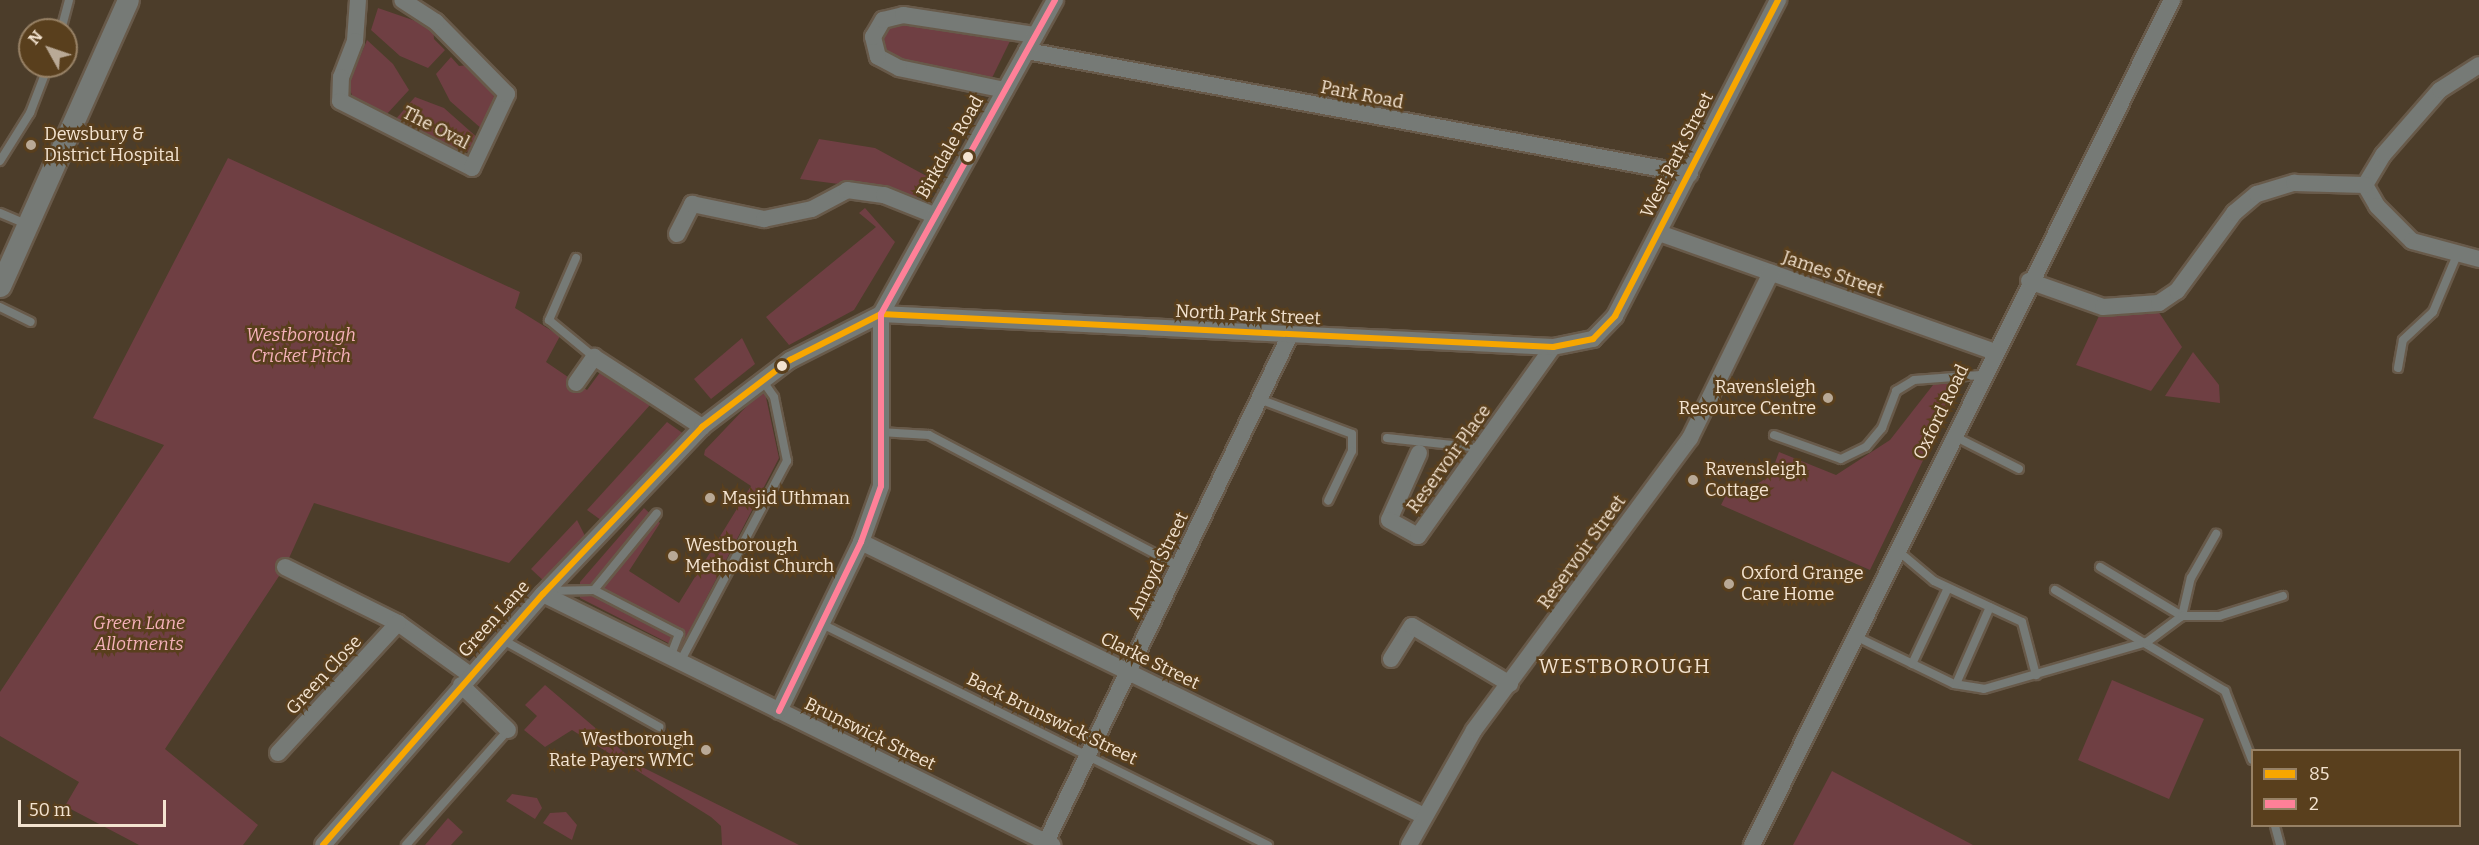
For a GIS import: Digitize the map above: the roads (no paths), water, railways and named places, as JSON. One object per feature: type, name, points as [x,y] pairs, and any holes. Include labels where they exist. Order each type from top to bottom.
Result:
[{"type":"street","points":[[0,286],[128,0]]},
{"type":"street","name":"The Oval","points":[[358,0],[355,41],[341,77],[340,101],[472,168],[507,94],[436,22],[402,0]]},
{"type":"street","name":"Birkdale Road","points":[[881,314],[1055,0]]},
{"type":"street","name":"West Park Street","points":[[1607,325],[1659,233],[1778,0]]},
{"type":"street","name":"Oxford Road","points":[[1752,845],[1895,549],[2172,0]]},
{"type":"street","points":[[1005,90],[899,68],[878,57],[873,37],[883,20],[903,15],[1036,35]]},
{"type":"street","name":"Park Road","points":[[1027,51],[1690,174]]},
{"type":"street","points":[[2365,185],[2383,155],[2440,90],[2479,65]]},
{"type":"street","points":[[2029,281],[2103,307],[2159,303],[2177,291],[2234,213],[2256,194],[2294,183],[2365,185]]},
{"type":"street","points":[[2365,185],[2377,206],[2412,241],[2457,255],[2479,259]]},
{"type":"street","points":[[677,234],[692,204],[764,219],[812,209],[847,190],[884,195],[934,215]]},
{"type":"street","name":"James Street","points":[[1659,233],[1994,351]]},
{"type":"street","name":"Reservoir Street","points":[[1409,845],[1422,815],[1474,730],[1690,438],[1771,273]]},
{"type":"street","points":[[779,711],[861,542],[881,486],[879,432],[881,314]]},
{"type":"street","name":"North Park Street","points":[[881,314],[1289,337],[1553,347],[1586,343],[1607,325]]},
{"type":"street","name":"Green Lane","points":[[323,845],[502,639],[702,427],[762,379],[881,314]]},
{"type":"street","name":"Anroyd Street","points":[[1049,844],[1088,756],[1289,337]]},
{"type":"street","name":"Reservoir Place","points":[[1419,453],[1389,520],[1418,537],[1553,347]]},
{"type":"street","points":[[576,383],[594,357],[702,427]]},
{"type":"street","name":"Clarke Street","points":[[861,542],[1422,815]]},
{"type":"street","points":[[285,567],[398,623],[465,680],[508,730]]},
{"type":"street","name":"Brunswick Street","points":[[545,592],[675,660],[1049,844]]},
{"type":"street","name":"Green Close","points":[[278,753],[398,623]]},
{"type":"street","points":[[1391,659],[1412,626],[1510,684]]},
{"type":"lane","points":[[65,18],[69,0]]},
{"type":"lane","points":[[3,157],[30,113],[43,78]]},
{"type":"lane","points":[[0,144],[3,157]]},
{"type":"lane","points":[[0,213],[26,224]]},
{"type":"lane","points":[[2398,368],[2403,340],[2433,312],[2457,255]]},
{"type":"lane","points":[[576,258],[549,320],[594,357]]},
{"type":"lane","points":[[0,307],[31,322]]},
{"type":"lane","points":[[1774,435],[1840,459],[1866,447],[1882,428],[1896,391],[1914,380],[1982,375]]},
{"type":"lane","points":[[675,660],[787,462],[774,396],[762,379]]},
{"type":"lane","points":[[1259,399],[1352,434],[1352,451],[1328,501]]},
{"type":"lane","points":[[879,432],[929,435],[1179,566]]},
{"type":"lane","points":[[1952,435],[2019,469]]},
{"type":"lane","points":[[1387,438],[1481,448]]},
{"type":"lane","points":[[594,590],[657,513]]},
{"type":"lane","points":[[1853,635],[1956,684],[1983,689],[2036,675],[2147,642],[2182,616],[2191,578],[2216,534]]},
{"type":"lane","points":[[1895,549],[1948,588],[2022,622],[2036,675]]},
{"type":"lane","points":[[2100,567],[2182,616],[2219,615],[2283,596]]},
{"type":"lane","points":[[1912,664],[1948,588]]},
{"type":"lane","points":[[545,592],[594,590],[679,634],[675,660]]},
{"type":"lane","points":[[2055,590],[2147,642],[2224,691],[2251,755]]},
{"type":"lane","points":[[1956,684],[1990,607]]},
{"type":"lane","name":"Back Brunswick Street","points":[[822,624],[1269,845]]},
{"type":"lane","points":[[502,639],[660,727]]},
{"type":"lane","points":[[406,845],[508,730]]},
{"type":"lane","points":[[2276,827],[2280,845]]},
{"type":"place","name":"Dewsbury & District Hospital","points":[[31,145]]},
{"type":"place","name":"Ravensleigh Resource Centre","points":[[1828,398]]},
{"type":"place","name":"Ravensleigh Cottage","points":[[1693,480]]},
{"type":"place","name":"Masjid Uthman","points":[[710,498]]},
{"type":"place","name":"Westborough Methodist Church","points":[[673,556]]},
{"type":"place","name":"Oxford Grange Care Home","points":[[1729,584]]},
{"type":"place","name":"Westborough Rate Payers WMC","points":[[706,750]]},
{"type":"district","name":"WESTBOROUGH","points":[[1625,666]]},
{"type":"park label","name":"Westborough Cricket Pitch","points":[[301,346]]},
{"type":"park label","name":"Green Lane Allotments","points":[[139,634]]}]
